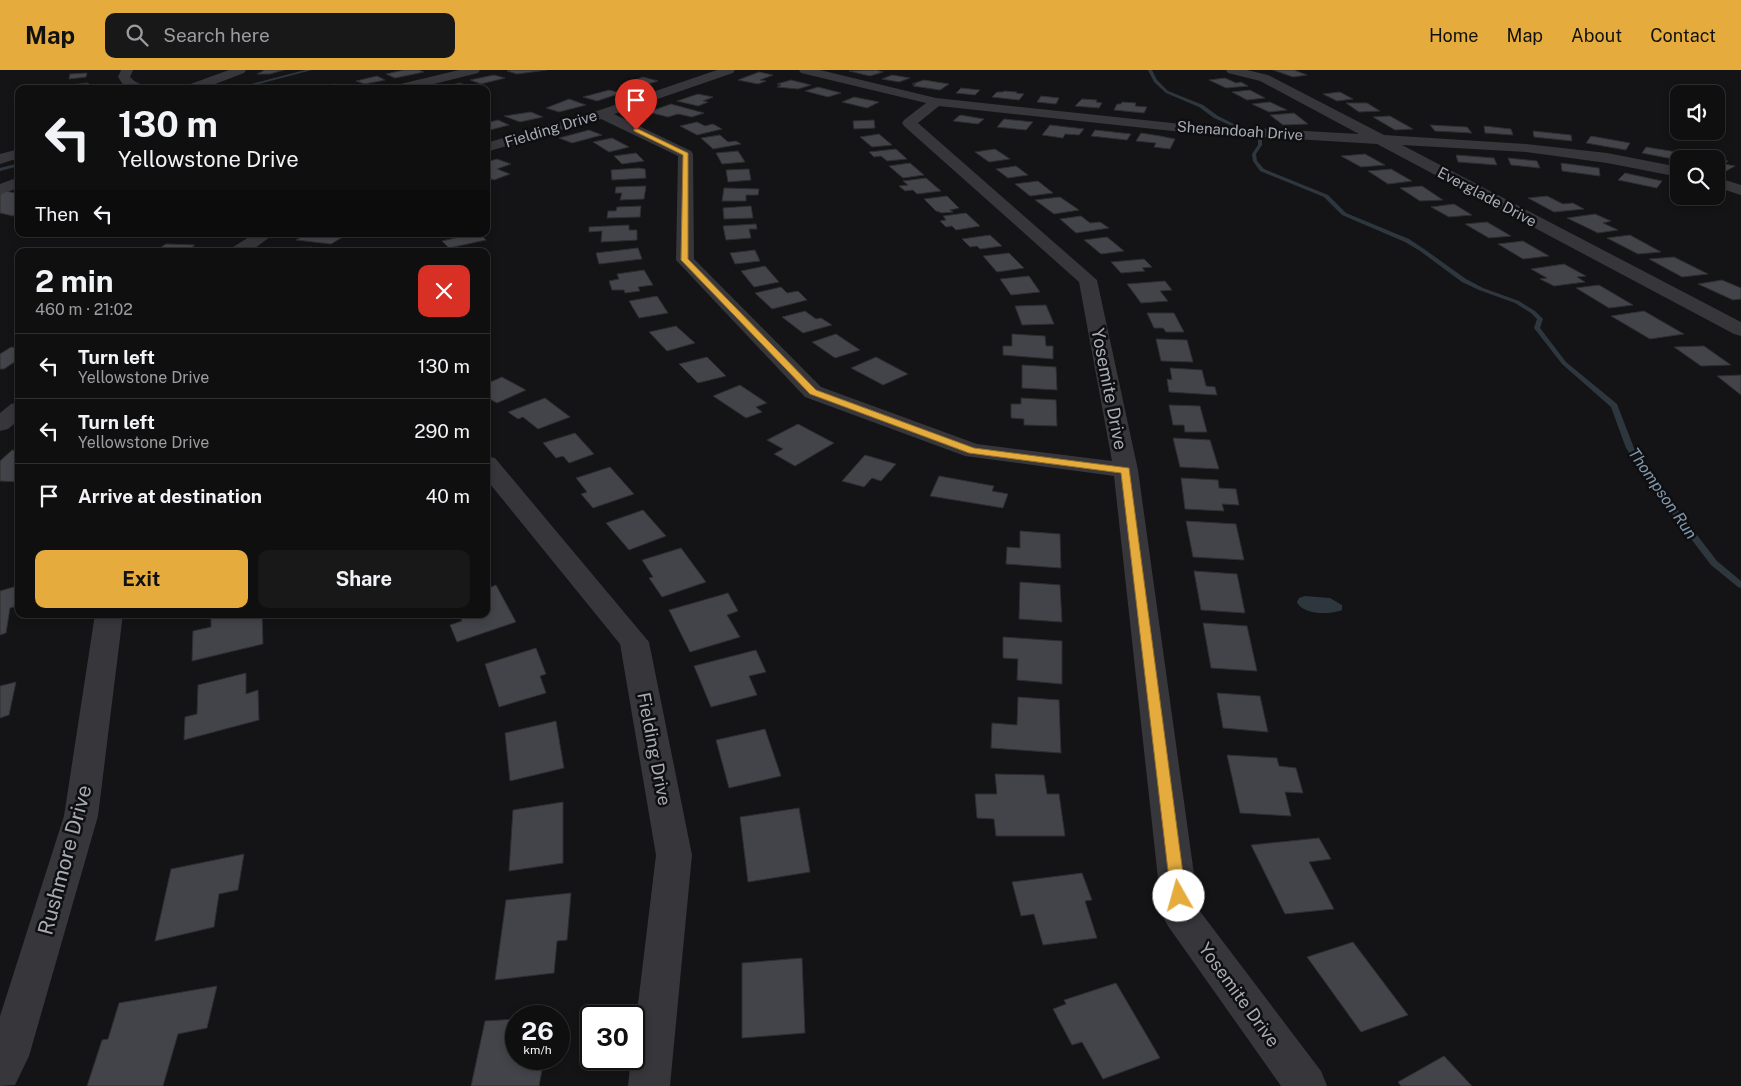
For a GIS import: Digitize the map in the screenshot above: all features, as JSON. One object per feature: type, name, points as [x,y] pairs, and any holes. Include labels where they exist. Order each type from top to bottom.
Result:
[{"type":"street","points":[[127,70],[124,77],[130,85]]},
{"type":"street","points":[[201,85],[240,70]]},
{"type":"street","points":[[413,85],[474,70]]},
{"type":"street","name":"Fielding Drive","points":[[490,147],[602,114],[729,70]]},
{"type":"street","name":"Shenandoah Drive","points":[[805,70],[936,102],[1182,128],[1526,148],[1607,158],[1670,170]]},
{"type":"street","name":"Everglade Drive","points":[[1232,70],[1264,78],[1376,139],[1741,330]]},
{"type":"street","name":"Yosemite Drive","points":[[936,102],[909,123],[1088,280],[1126,470],[1181,915],[1306,1086]]},
{"type":"street","points":[[602,114],[686,154],[685,260],[813,392],[973,451],[1126,470]]},
{"type":"street","points":[[0,159],[15,154]]},
{"type":"street","points":[[0,189],[15,183]]},
{"type":"street","points":[[1725,185],[1741,190]]},
{"type":"street","points":[[244,248],[260,237]]},
{"type":"street","points":[[0,424],[15,412]]},
{"type":"street","name":"Fielding Drive","points":[[490,468],[634,642],[674,855],[649,1086]]},
{"type":"street","name":"Rushmore Drive","points":[[0,1071],[8,1056],[81,816],[108,618]]},
{"type":"shaded area","points":[[1305,596],[1330,598],[1342,605],[1342,610],[1331,613],[1311,612],[1300,606],[1297,602],[1299,598]]},
{"type":"building","points":[[265,70],[284,70],[270,74],[257,74]]},
{"type":"building","points":[[404,70],[424,72],[395,78],[386,74]]},
{"type":"building","points":[[510,70],[547,70],[517,74],[507,71]]},
{"type":"building","points":[[876,70],[883,72],[870,76],[849,71]]},
{"type":"building","points":[[1273,70],[1294,70],[1307,75],[1293,77]]},
{"type":"building","points":[[759,72],[773,75],[760,80],[766,81],[758,84],[738,80]]},
{"type":"building","points":[[87,73],[86,77],[69,79],[70,74]]},
{"type":"building","points":[[494,75],[505,78],[481,84],[470,80]]},
{"type":"building","points":[[892,75],[910,78],[899,82],[882,79]]},
{"type":"building","points":[[377,76],[385,80],[365,84],[356,81]]},
{"type":"building","points":[[643,77],[658,81],[635,88],[621,85]]},
{"type":"building","points":[[1225,78],[1248,86],[1226,88],[1209,80]]},
{"type":"building","points":[[791,80],[811,85],[798,89],[777,87],[781,85],[777,84]]},
{"type":"building","points":[[924,80],[949,84],[940,90],[913,86],[916,84],[912,84]]},
{"type":"building","points":[[88,83],[90,85],[69,85]]},
{"type":"building","points":[[818,87],[841,93],[828,97],[805,91]]},
{"type":"building","points":[[961,88],[980,90],[975,95],[956,93]]},
{"type":"building","points":[[609,90],[621,93],[597,101],[583,97]]},
{"type":"building","points":[[1250,90],[1265,98],[1247,100],[1232,92]]},
{"type":"building","points":[[1004,91],[1024,94],[1019,100],[992,97],[997,92]]},
{"type":"building","points":[[1340,92],[1353,99],[1337,101],[1323,94]]},
{"type":"building","points":[[698,94],[713,97],[703,101],[708,102],[698,106],[677,101]]},
{"type":"building","points":[[1041,96],[1059,98],[1056,104],[1037,102]]},
{"type":"building","points":[[854,97],[879,102],[867,108],[842,102]]},
{"type":"building","points":[[569,99],[586,105],[559,112],[546,108]]},
{"type":"building","points":[[1082,99],[1097,100],[1096,102],[1102,103],[1099,108],[1075,106]]},
{"type":"building","points":[[1122,102],[1136,103],[1135,106],[1147,107],[1144,113],[1114,110],[1117,104]]},
{"type":"building","points":[[1270,102],[1287,110],[1269,112],[1252,104]]},
{"type":"building","points":[[1346,103],[1367,103],[1380,111],[1359,112]]},
{"type":"building","points":[[671,104],[704,113],[692,117],[678,114],[668,117],[648,112]]},
{"type":"building","points":[[531,112],[543,117],[520,122],[504,116]]},
{"type":"building","points":[[1294,113],[1308,124],[1283,125],[1270,115]]},
{"type":"building","points":[[960,115],[984,119],[978,124],[953,121]]},
{"type":"building","points":[[1390,116],[1413,129],[1395,130],[1373,117]]},
{"type":"building","points":[[1004,119],[1033,122],[1026,130],[997,127]]},
{"type":"building","points":[[498,120],[509,125],[490,130],[490,122]]},
{"type":"building","points":[[874,120],[875,128],[854,129],[853,121]]},
{"type":"building","points":[[697,122],[705,126],[713,124],[722,129],[697,135],[680,126]]},
{"type":"building","points":[[1050,125],[1084,129],[1079,135],[1065,134],[1063,138],[1042,135]]},
{"type":"building","points":[[1430,125],[1467,127],[1472,133],[1435,131]]},
{"type":"building","points":[[1484,126],[1511,129],[1513,135],[1485,133]]},
{"type":"building","points":[[589,130],[602,135],[572,143],[559,138]]},
{"type":"building","points":[[1095,130],[1131,134],[1127,140],[1091,136]]},
{"type":"building","points":[[1533,131],[1571,135],[1572,141],[1534,137]]},
{"type":"building","points":[[1141,133],[1175,139],[1170,149],[1154,147],[1156,143],[1136,141]]},
{"type":"building","points":[[879,134],[892,145],[872,147],[860,137]]},
{"type":"building","points":[[720,135],[728,142],[736,141],[741,144],[713,149],[701,138]]},
{"type":"building","points":[[1591,136],[1630,143],[1626,150],[1586,143]]},
{"type":"building","points":[[612,138],[629,147],[609,152],[593,142]]},
{"type":"building","points":[[1646,147],[1670,151],[1670,158],[1642,153]]},
{"type":"building","points":[[896,149],[907,159],[887,161],[881,156],[874,157],[869,152]]},
{"type":"building","points":[[995,149],[1010,159],[989,162],[975,152]]},
{"type":"building","points":[[738,151],[745,162],[722,164],[716,153]]},
{"type":"building","points":[[636,153],[644,161],[622,164],[614,156]]},
{"type":"building","points":[[1365,154],[1385,165],[1361,167],[1341,156]]},
{"type":"building","points":[[1456,155],[1494,158],[1497,165],[1458,162]]},
{"type":"building","points":[[1508,158],[1537,161],[1540,168],[1511,165]]},
{"type":"building","points":[[497,159],[511,164],[497,169],[510,174],[494,180],[490,178],[490,161]]},
{"type":"building","points":[[910,163],[924,175],[903,178],[889,166]]},
{"type":"building","points":[[1561,163],[1599,168],[1600,176],[1562,171]]},
{"type":"building","points":[[1725,164],[1735,166],[1726,171]]},
{"type":"building","points":[[1016,166],[1028,175],[1008,178],[996,169]]},
{"type":"building","points":[[645,169],[646,178],[612,180],[611,170]]},
{"type":"building","points":[[749,169],[751,180],[728,182],[726,170]]},
{"type":"building","points":[[1391,169],[1412,181],[1388,184],[1368,171]]},
{"type":"building","points":[[1625,173],[1662,181],[1657,188],[1618,180]]},
{"type":"building","points":[[926,178],[941,191],[917,194],[913,190],[905,191],[899,186],[908,185],[903,181]]},
{"type":"building","points":[[1038,181],[1053,193],[1030,196],[1015,184]]},
{"type":"building","points":[[646,186],[644,199],[620,200],[622,193],[615,193],[616,187]]},
{"type":"building","points":[[1422,186],[1443,200],[1420,201],[1400,188]]},
{"type":"building","points":[[724,188],[759,189],[758,195],[746,195],[746,201],[722,201]]},
{"type":"building","points":[[6,191],[15,193],[15,215],[0,213],[0,194]]},
{"type":"building","points":[[947,196],[959,208],[950,210],[953,212],[942,213],[936,211],[924,199]]},
{"type":"building","points":[[1547,196],[1563,204],[1573,203],[1584,209],[1554,212],[1528,198]]},
{"type":"building","points":[[1060,197],[1079,210],[1054,214],[1035,200]]},
{"type":"building","points":[[1454,204],[1472,215],[1449,217],[1431,207]]},
{"type":"building","points":[[641,206],[640,217],[607,218],[608,211],[616,211],[617,207]]},
{"type":"building","points":[[751,206],[753,218],[724,219],[723,208]]},
{"type":"building","points":[[966,213],[980,226],[956,230],[952,226],[946,227],[940,221],[946,220],[943,216]]},
{"type":"building","points":[[1595,214],[1611,221],[1603,223],[1618,230],[1598,233],[1567,218]]},
{"type":"building","points":[[1081,216],[1090,223],[1100,222],[1109,228],[1076,233],[1060,219]]},
{"type":"building","points":[[1487,222],[1511,236],[1489,238],[1465,224]]},
{"type":"building","points":[[756,224],[757,229],[749,229],[751,238],[726,240],[723,226]]},
{"type":"building","points":[[629,225],[629,230],[637,230],[637,240],[601,242],[602,231],[589,232],[589,227]]},
{"type":"building","points":[[990,235],[1002,246],[980,249],[977,246],[970,247],[962,239]]},
{"type":"building","points":[[1630,235],[1661,252],[1638,254],[1607,238]]},
{"type":"building","points":[[302,237],[343,237],[331,244],[296,240]]},
{"type":"building","points":[[460,237],[483,237],[486,240],[449,248],[442,241]]},
{"type":"building","points":[[1107,237],[1124,251],[1101,254],[1084,240]]},
{"type":"building","points":[[1523,241],[1549,256],[1523,259],[1498,244]]},
{"type":"building","points":[[166,244],[195,245],[191,248],[160,248]]},
{"type":"building","points":[[638,248],[642,259],[599,264],[596,253]]},
{"type":"building","points":[[755,250],[760,261],[735,264],[730,253]]},
{"type":"building","points":[[1009,253],[1024,268],[997,272],[983,256]]},
{"type":"building","points":[[1674,257],[1708,274],[1682,277],[1649,259]]},
{"type":"building","points":[[1144,259],[1152,267],[1142,268],[1145,271],[1121,273],[1111,262]]},
{"type":"building","points":[[1564,264],[1586,276],[1577,277],[1585,282],[1554,286],[1540,279],[1547,278],[1531,269]]},
{"type":"building","points":[[765,266],[779,282],[754,287],[741,271]]},
{"type":"building","points":[[644,270],[653,285],[638,287],[640,291],[625,293],[624,290],[612,290],[609,281],[619,279],[617,274]]},
{"type":"building","points":[[1029,276],[1040,292],[1011,295],[1000,279]]},
{"type":"building","points":[[1722,280],[1741,288],[1741,299],[1733,300],[1698,284]]},
{"type":"building","points":[[1165,281],[1172,290],[1160,291],[1168,301],[1141,303],[1127,284]]},
{"type":"building","points":[[1599,285],[1633,305],[1609,308],[1576,288]]},
{"type":"building","points":[[781,287],[787,293],[798,291],[807,300],[772,309],[755,293]]},
{"type":"building","points":[[657,296],[668,313],[639,318],[629,301]]},
{"type":"building","points":[[1046,305],[1054,324],[1022,325],[1015,306]]},
{"type":"building","points":[[805,311],[816,319],[821,318],[832,325],[803,333],[782,317]]},
{"type":"building","points":[[1644,311],[1684,334],[1650,339],[1611,316]]},
{"type":"building","points":[[1147,313],[1174,313],[1184,332],[1166,332],[1163,328],[1154,328]]},
{"type":"building","points":[[676,326],[695,343],[667,351],[649,332]]},
{"type":"building","points":[[836,334],[860,350],[835,358],[812,342]]},
{"type":"building","points":[[1012,334],[1045,336],[1046,346],[1053,346],[1053,359],[1003,355],[1003,346],[1012,346]]},
{"type":"building","points":[[1156,339],[1187,340],[1193,362],[1161,361]]},
{"type":"building","points":[[1704,346],[1731,365],[1701,366],[1674,347]]},
{"type":"building","points":[[11,347],[15,348],[15,362],[4,369],[0,369],[0,354]]},
{"type":"building","points":[[707,357],[726,376],[698,383],[679,364]]},
{"type":"building","points":[[876,357],[908,374],[883,385],[851,368]]},
{"type":"building","points":[[1022,365],[1056,367],[1057,390],[1022,388]]},
{"type":"building","points":[[1170,368],[1202,370],[1206,386],[1215,387],[1217,395],[1169,392],[1167,379],[1172,380]]},
{"type":"building","points":[[1741,375],[1741,395],[1717,376]]},
{"type":"building","points":[[502,377],[526,390],[497,403],[490,399],[490,382]]},
{"type":"building","points":[[740,385],[767,403],[756,407],[762,412],[746,418],[713,396]]},
{"type":"building","points":[[545,398],[570,417],[538,429],[523,417],[518,419],[508,412]]},
{"type":"building","points":[[1021,398],[1056,400],[1057,426],[1024,425],[1024,419],[1011,418],[1011,404],[1021,404]]},
{"type":"building","points":[[1169,405],[1200,406],[1207,432],[1185,432],[1184,425],[1173,425]]},
{"type":"building","points":[[798,424],[834,443],[795,466],[774,454],[783,449],[767,440]]},
{"type":"building","points":[[575,433],[594,454],[569,463],[563,456],[556,458],[543,443]]},
{"type":"building","points":[[1173,438],[1210,440],[1219,469],[1180,467]]},
{"type":"building","points":[[12,450],[15,450],[15,482],[0,481],[0,461]]},
{"type":"building","points":[[865,455],[896,464],[881,481],[872,478],[864,487],[842,481]]},
{"type":"building","points":[[610,467],[634,494],[593,508],[581,494],[587,492],[576,478]]},
{"type":"building","points":[[939,476],[994,486],[992,491],[1008,494],[1003,508],[930,496]]},
{"type":"building","points":[[1181,478],[1218,480],[1219,488],[1236,489],[1239,505],[1222,504],[1224,511],[1185,509]]},
{"type":"building","points":[[643,510],[666,536],[629,550],[606,523]]},
{"type":"building","points":[[1186,521],[1236,524],[1244,560],[1193,557]]},
{"type":"building","points":[[1020,531],[1060,534],[1061,568],[1006,564],[1007,547],[1020,548]]},
{"type":"building","points":[[681,548],[706,582],[662,597],[649,578],[653,577],[642,560]]},
{"type":"building","points":[[1194,571],[1237,574],[1245,613],[1201,610]]},
{"type":"building","points":[[1020,582],[1060,585],[1062,622],[1019,619]]},
{"type":"building","points":[[496,585],[516,622],[457,642],[450,625],[462,621],[461,618],[490,618],[490,587]]},
{"type":"building","points":[[15,587],[14,607],[10,608],[6,633],[0,635],[0,591]]},
{"type":"building","points":[[728,593],[738,611],[727,615],[740,637],[690,652],[669,610]]},
{"type":"building","points":[[211,618],[262,618],[263,644],[192,661],[193,631],[211,627]]},
{"type":"building","points":[[1203,623],[1247,626],[1257,671],[1211,668]]},
{"type":"building","points":[[1003,637],[1062,641],[1062,684],[1017,680],[1018,659],[1003,658]]},
{"type":"building","points":[[536,648],[546,674],[540,676],[546,693],[499,707],[485,664]]},
{"type":"building","points":[[756,650],[766,672],[749,676],[757,695],[711,707],[694,666]]},
{"type":"building","points":[[246,673],[246,694],[258,690],[259,720],[184,740],[185,717],[197,714],[198,685]]},
{"type":"building","points":[[16,682],[9,715],[0,718],[0,686]]},
{"type":"building","points":[[1217,693],[1260,696],[1268,732],[1223,728]]},
{"type":"building","points":[[1018,697],[1059,700],[1061,753],[991,748],[992,723],[1017,725]]},
{"type":"building","points":[[556,721],[564,768],[510,781],[505,733]]},
{"type":"building","points":[[765,729],[781,776],[729,788],[716,740]]},
{"type":"building","points":[[1227,755],[1277,758],[1279,766],[1296,768],[1303,793],[1285,792],[1291,816],[1240,813]]},
{"type":"building","points":[[995,774],[1044,775],[1047,794],[1059,794],[1065,836],[996,836],[994,819],[977,818],[975,794],[997,794]]},
{"type":"building","points":[[563,802],[563,863],[509,871],[513,810]]},
{"type":"building","points":[[799,808],[810,872],[748,882],[740,817]]},
{"type":"building","points":[[1319,838],[1331,859],[1309,862],[1334,909],[1285,914],[1251,845]]},
{"type":"building","points":[[244,854],[238,890],[219,894],[214,927],[155,941],[171,869]]},
{"type":"building","points":[[1082,873],[1092,900],[1085,901],[1097,938],[1043,945],[1034,914],[1021,916],[1012,882]]},
{"type":"building","points":[[571,893],[567,940],[557,941],[554,973],[495,980],[506,900]]},
{"type":"building","points":[[1353,942],[1408,1015],[1361,1032],[1307,957]]},
{"type":"building","points":[[802,958],[805,1033],[742,1038],[742,963]]},
{"type":"building","points":[[1116,983],[1160,1058],[1103,1079],[1082,1042],[1072,1045],[1053,1009],[1066,1004],[1064,1000]]},
{"type":"building","points":[[217,986],[207,1028],[178,1034],[163,1086],[87,1086],[102,1040],[108,1039],[119,1003]]},
{"type":"building","points":[[505,1020],[505,1070],[542,1070],[539,1086],[471,1086],[485,1021]]},
{"type":"building","points":[[1444,1056],[1472,1086],[1401,1086],[1398,1082]]},
{"type":"waterway","points":[[250,85],[310,70]]},
{"type":"waterway","name":"Thompson Run","points":[[1150,70],[1155,81],[1167,92],[1201,106],[1216,117],[1236,126]]},
{"type":"waterway","name":"Thompson Run","points":[[1260,140],[1260,145],[1254,154],[1255,161],[1262,170],[1326,196],[1344,214],[1407,240],[1472,285],[1517,302],[1533,312],[1540,319],[1537,328],[1564,363],[1614,406],[1630,448],[1650,479],[1714,563],[1741,585]]},
{"type":"waterway","points":[[0,170],[15,165]]},
{"type":"route","points":[[636,130],[686,154],[685,260],[813,392],[973,451],[1126,470],[1179,896]]}]
